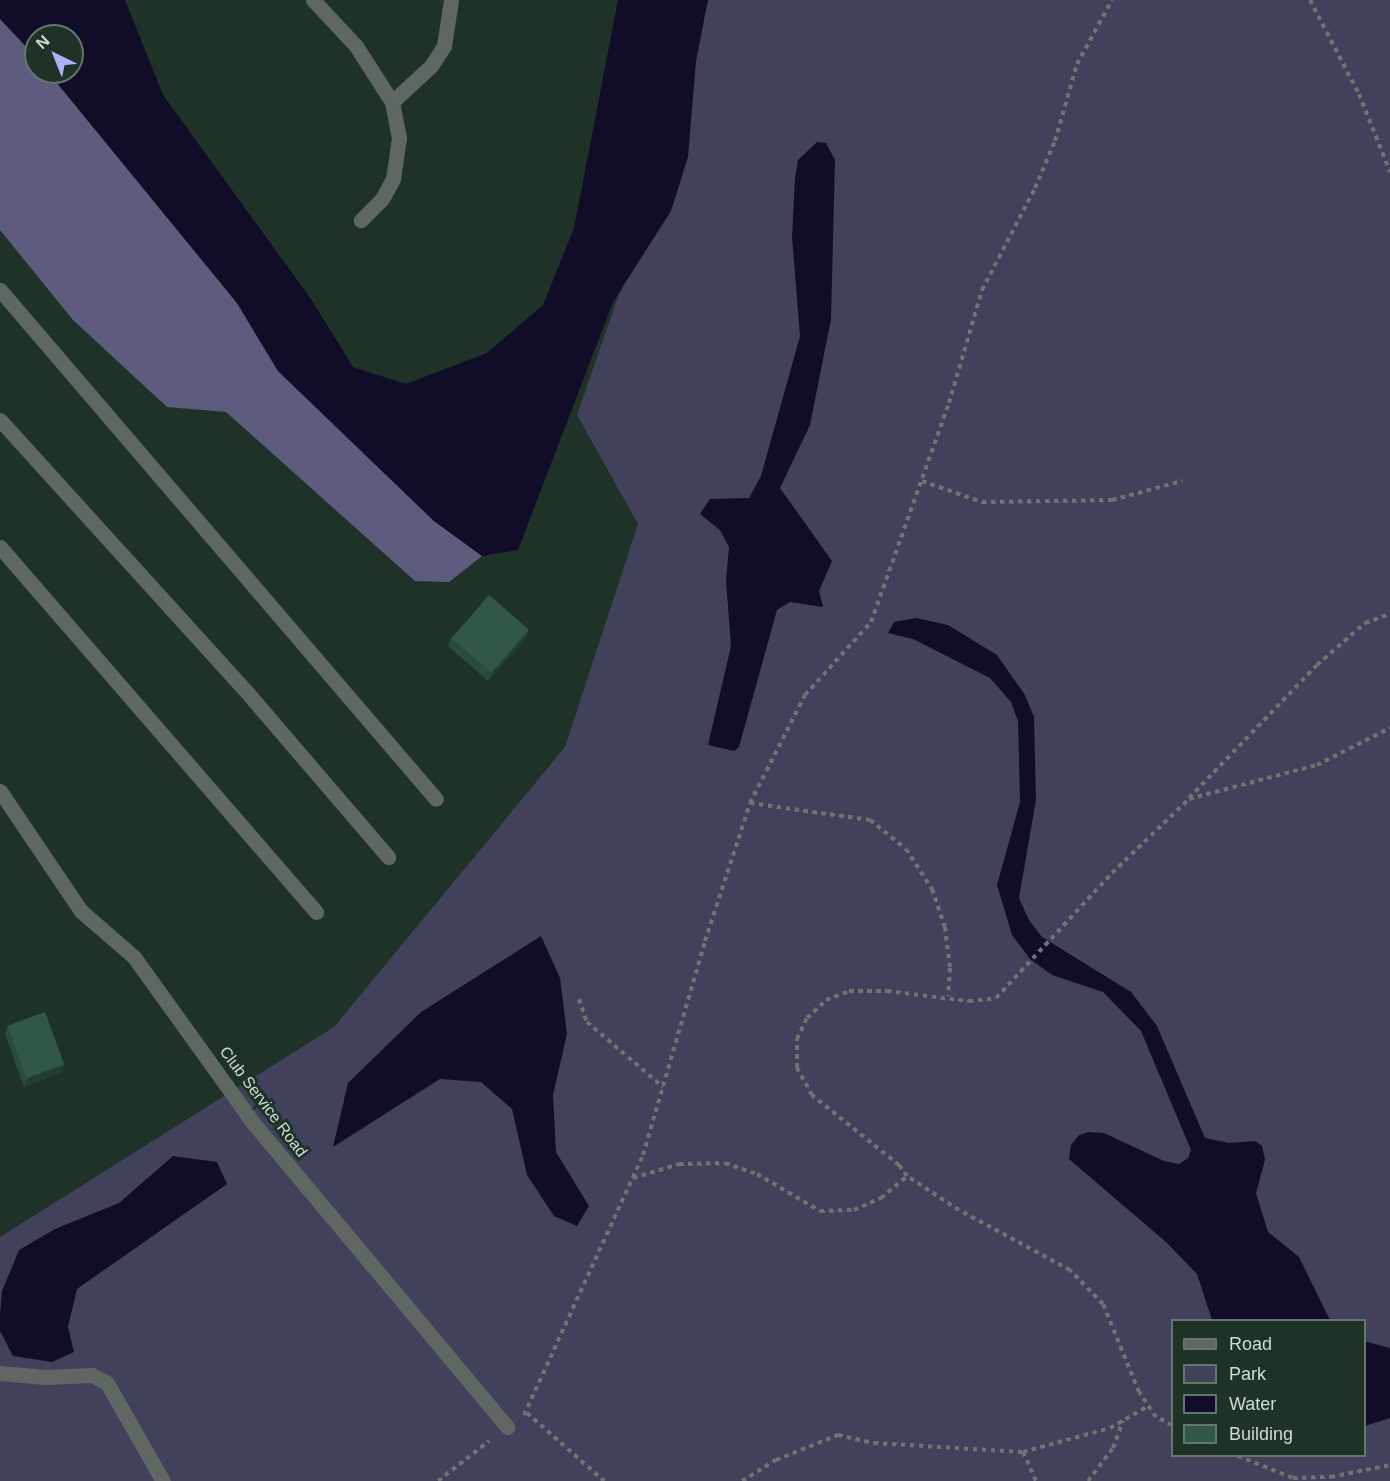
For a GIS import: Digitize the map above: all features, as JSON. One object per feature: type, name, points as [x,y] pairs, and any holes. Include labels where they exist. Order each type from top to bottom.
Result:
[{"type":"street","points":[[312,0],[356,46],[392,102],[399,138],[393,178],[382,199],[361,220]]},
{"type":"street","points":[[392,102],[431,66],[444,46],[451,0]]},
{"type":"street","points":[[0,290],[436,799]]},
{"type":"street","points":[[0,420],[251,697],[388,857]]},
{"type":"street","points":[[0,547],[316,912]]},
{"type":"street","name":"Club Service Road","points":[[0,791],[81,911],[134,957],[254,1124],[507,1427]]},
{"type":"street","points":[[0,1373],[45,1377],[92,1375],[107,1383],[163,1481]]},
{"type":"path","points":[[438,1481],[527,1413],[643,1155],[705,941],[750,803],[805,695],[871,622],[922,481],[982,290],[1035,188],[1055,141],[1077,64],[1112,0]]},
{"type":"path","points":[[1310,0],[1359,94],[1390,172]]},
{"type":"path","points":[[922,481],[982,502],[1112,500],[1182,481]]},
{"type":"path","points":[[1171,1424],[1156,1417],[1148,1406],[1118,1347],[1103,1304],[1070,1270],[959,1210],[907,1176],[899,1165],[812,1095],[797,1068],[797,1039],[813,1012],[826,1000],[849,991],[948,996],[969,1001],[996,998],[1054,935],[1189,799],[1317,665],[1365,623],[1390,614]]},
{"type":"path","points":[[1189,799],[1317,765],[1390,728]]},
{"type":"path","points":[[750,803],[870,820],[906,849],[932,889],[945,927],[950,968],[948,996]]},
{"type":"path","points":[[579,999],[587,1022],[663,1087]]},
{"type":"path","points":[[633,1178],[679,1164],[725,1163],[757,1173],[820,1211],[854,1210],[881,1198],[907,1176]]},
{"type":"path","points":[[742,1481],[776,1460],[838,1435],[874,1443],[1023,1452],[1110,1428],[1148,1406]]},
{"type":"path","points":[[527,1413],[604,1481]]},
{"type":"path","points":[[1088,1481],[1113,1448],[1123,1420]]},
{"type":"path","points":[[1023,1452],[1036,1481]]},
{"type":"path","points":[[1243,1457],[1293,1478],[1331,1477],[1390,1465]]},
{"type":"path","points":[[596,1481],[600,1477]]},
{"type":"green space","points":[[701,0],[1390,0],[1390,1481],[0,1481],[0,1237],[334,1027],[565,747],[638,524],[577,415],[618,297],[648,236]]},
{"type":"shaded area","points":[[0,19],[24,44],[24,84],[58,84],[237,303],[278,371],[434,521],[482,556],[449,582],[415,581],[226,412],[167,407],[73,320],[0,230]]},
{"type":"water","points":[[0,0],[125,0],[163,95],[311,299],[353,367],[406,384],[487,353],[543,305],[574,228],[618,0],[708,0],[696,61],[688,157],[671,211],[613,302],[518,550],[482,556],[434,521],[278,371],[237,303],[58,84],[84,84],[84,24],[24,24],[24,44],[0,19]]},
{"type":"water","points":[[817,142],[826,143],[835,160],[831,319],[810,425],[780,488],[832,561],[819,591],[823,607],[790,602],[777,610],[739,747],[734,751],[708,745],[731,646],[726,581],[729,547],[720,530],[700,514],[710,499],[749,498],[761,476],[800,336],[792,237],[798,160]]},
{"type":"water","points":[[916,618],[948,625],[997,655],[1025,695],[1034,717],[1036,800],[1019,898],[1029,920],[1042,937],[1131,992],[1157,1026],[1205,1138],[1229,1143],[1255,1141],[1262,1146],[1265,1160],[1256,1193],[1268,1232],[1299,1257],[1330,1319],[1212,1319],[1197,1274],[1166,1242],[1069,1159],[1071,1145],[1079,1135],[1089,1132],[1104,1133],[1164,1161],[1179,1164],[1188,1158],[1191,1150],[1141,1031],[1103,992],[1052,975],[1030,959],[1012,935],[997,885],[1020,802],[1018,721],[1011,702],[990,678],[913,639],[888,633],[894,622]]},
{"type":"water","points":[[541,936],[560,978],[567,1034],[553,1095],[556,1152],[589,1206],[577,1226],[554,1216],[527,1175],[512,1109],[481,1082],[440,1079],[333,1147],[348,1083],[421,1012]]},
{"type":"water","points":[[173,1156],[217,1162],[227,1184],[77,1289],[68,1327],[74,1352],[52,1362],[13,1356],[0,1331],[0,1313],[2,1291],[19,1250],[55,1229],[119,1203]]},
{"type":"water","points":[[1366,1342],[1390,1348],[1390,1418],[1366,1426]]},
{"type":"building","points":[[489,595],[529,630],[492,673],[452,638]]},
{"type":"building","points":[[45,1012],[64,1065],[27,1078],[7,1026]]}]
